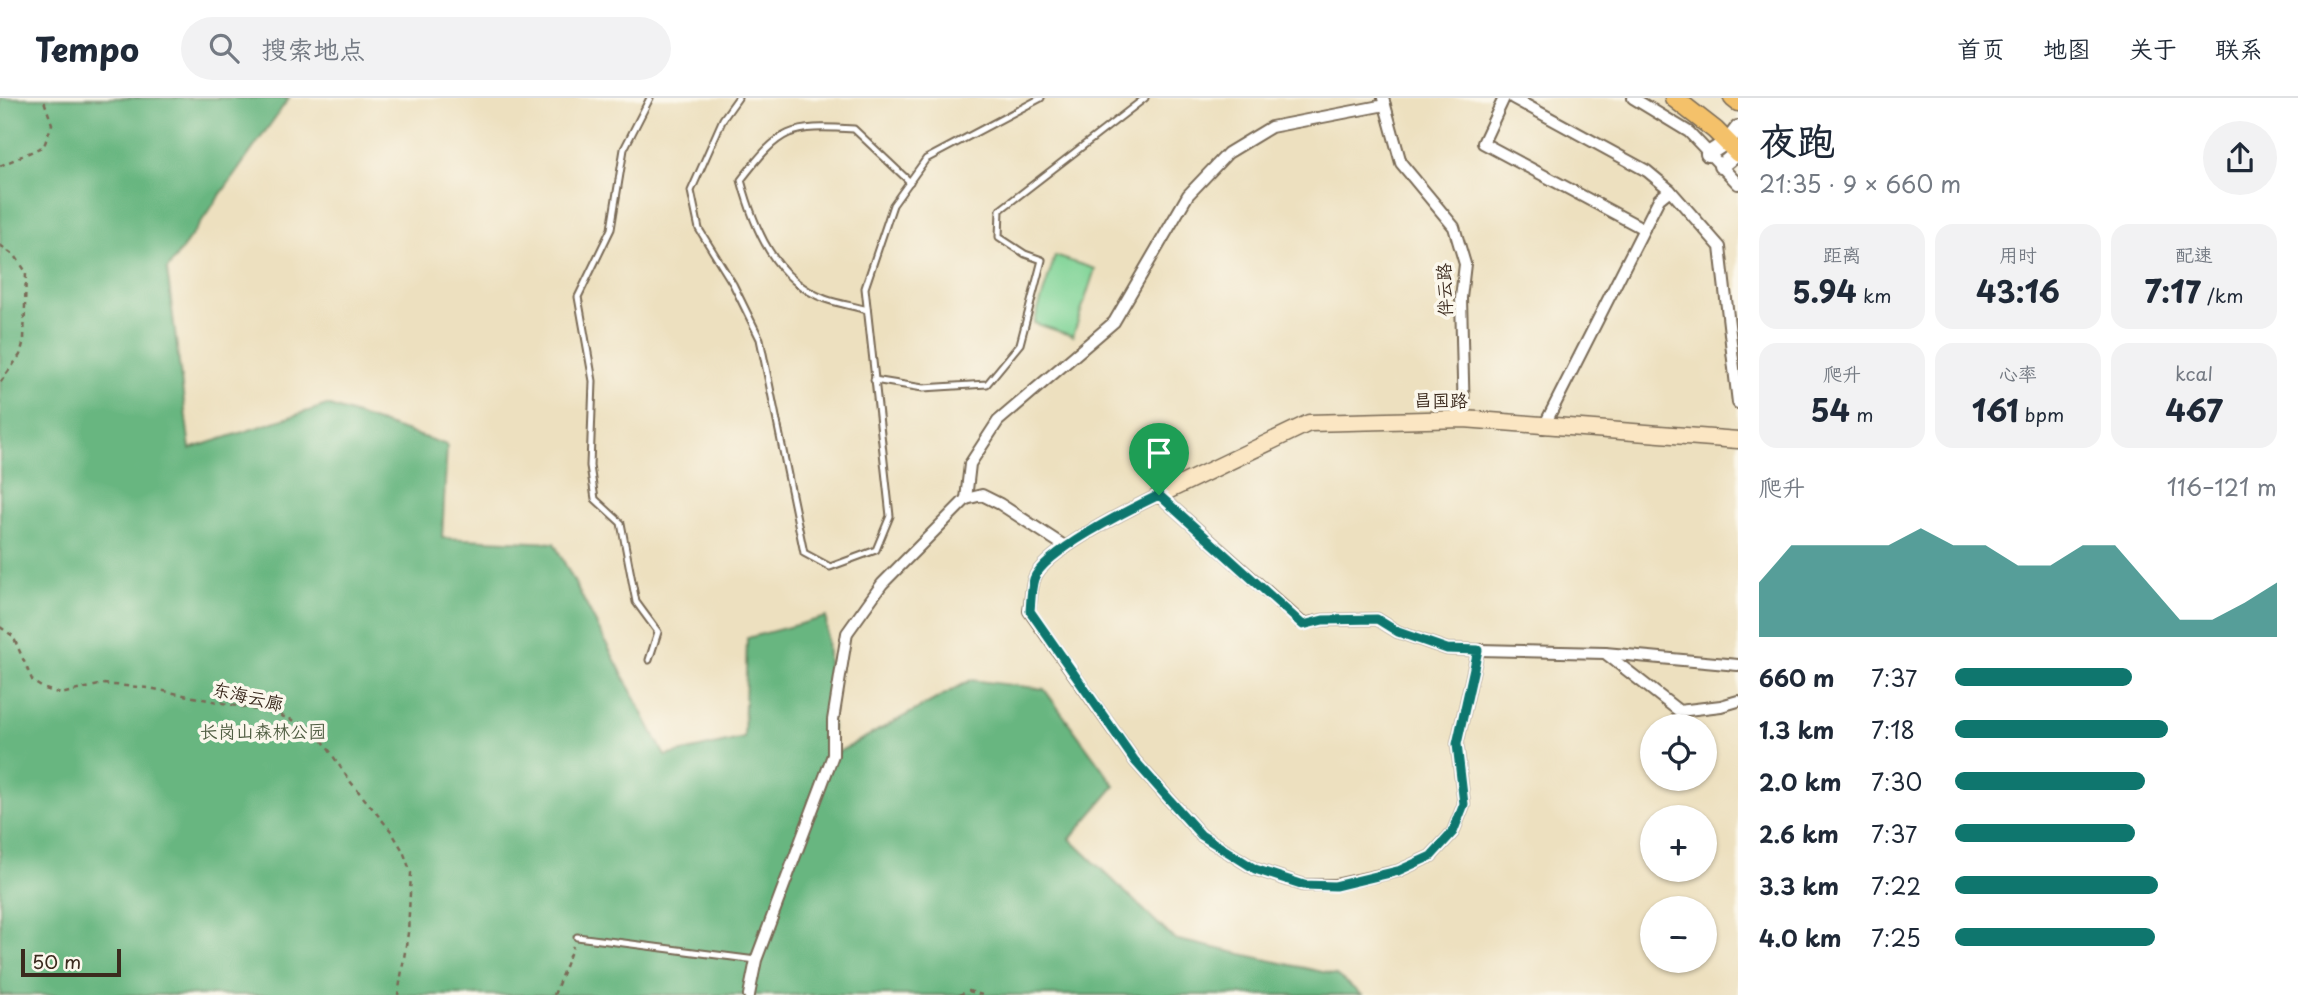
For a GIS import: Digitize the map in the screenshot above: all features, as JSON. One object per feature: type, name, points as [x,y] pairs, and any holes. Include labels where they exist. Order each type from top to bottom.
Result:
[{"type":"main road","points":[[1674,98],[1736,145]]},
{"type":"main road","points":[[1732,98],[1738,102]]},
{"type":"main road","name":"昌国路","points":[[1159,495],[1309,423],[1464,419],[1543,428],[1738,440]]},
{"type":"street","points":[[1504,98],[1483,142],[1644,229]]},
{"type":"street","points":[[1513,98],[1647,171],[1670,190],[1720,247],[1738,404]]},
{"type":"street","points":[[1633,98],[1689,132],[1738,184]]},
{"type":"street","points":[[966,499],[970,464],[998,421],[1114,322],[1188,195],[1228,153],[1272,127],[1384,102]]},
{"type":"street","name":"伴云路","points":[[1384,102],[1401,163],[1454,227],[1465,264],[1461,298],[1464,419]]},
{"type":"street","points":[[1708,154],[1736,145]]},
{"type":"street","points":[[1721,166],[1736,145]]},
{"type":"street","points":[[1543,428],[1659,199],[1670,190]]},
{"type":"street","points":[[749,995],[756,960],[833,755],[833,720],[847,633],[882,584],[966,499],[982,495],[1066,547]]},
{"type":"street","points":[[1478,650],[1457,744],[1464,804],[1453,832],[1431,856],[1398,871],[1335,886],[1304,885],[1255,869],[1201,835],[1135,761],[1030,611],[1034,576],[1066,547],[1125,511],[1159,495],[1303,625],[1323,620],[1377,619],[1398,632],[1447,649],[1605,653],[1738,665]]},
{"type":"street","points":[[1605,653],[1679,711],[1738,701]]},
{"type":"lane","points":[[649,660],[657,632],[636,602],[621,523],[595,499],[590,466],[593,381],[578,297],[611,229],[624,149],[650,98]]},
{"type":"lane","points":[[737,98],[723,119],[691,191],[699,229],[733,284],[760,339],[804,553],[830,567],[876,550],[890,516],[865,288],[893,205],[926,159],[1041,98]]},
{"type":"lane","points":[[874,380],[923,387],[987,384],[1020,344],[1042,260],[1025,254],[999,237],[1000,210],[1145,98]]},
{"type":"lane","points":[[867,310],[823,298],[781,269],[753,224],[741,180],[769,143],[806,126],[854,129],[910,182]]},
{"type":"lane","points":[[577,937],[756,960]]},
{"type":"path","points":[[0,166],[44,146],[52,124],[43,98]]},
{"type":"path","points":[[0,245],[16,257],[26,272],[24,340],[20,355],[0,383]]},
{"type":"path","name":"东海云廊","points":[[0,627],[13,636],[33,682],[45,689],[61,694],[103,684],[149,688],[276,714],[306,725],[319,735],[349,780],[391,831],[403,851],[411,873],[408,933],[398,995]]},
{"type":"path","points":[[554,995],[577,937]]},
{"type":"path","points":[[959,995],[969,991],[982,995]]},
{"type":"green space","name":"长岗山森林公园","points":[[0,98],[289,98],[167,270],[190,449],[327,405],[447,445],[442,538],[554,543],[665,756],[744,738],[747,638],[826,617],[833,755],[971,680],[1044,689],[1115,786],[1070,839],[1174,939],[1336,975],[1362,995],[0,995]]},
{"type":"green space","points":[[1055,256],[1095,269],[1073,336],[1034,323]]},
{"type":"route","points":[[1159,495],[1303,625],[1323,620],[1377,619],[1398,632],[1447,649],[1478,650],[1457,744],[1464,804],[1453,832],[1431,856],[1398,871],[1335,886],[1304,885],[1255,869],[1201,835],[1135,761],[1030,611],[1034,576],[1066,547],[1125,511],[1159,495]]}]
